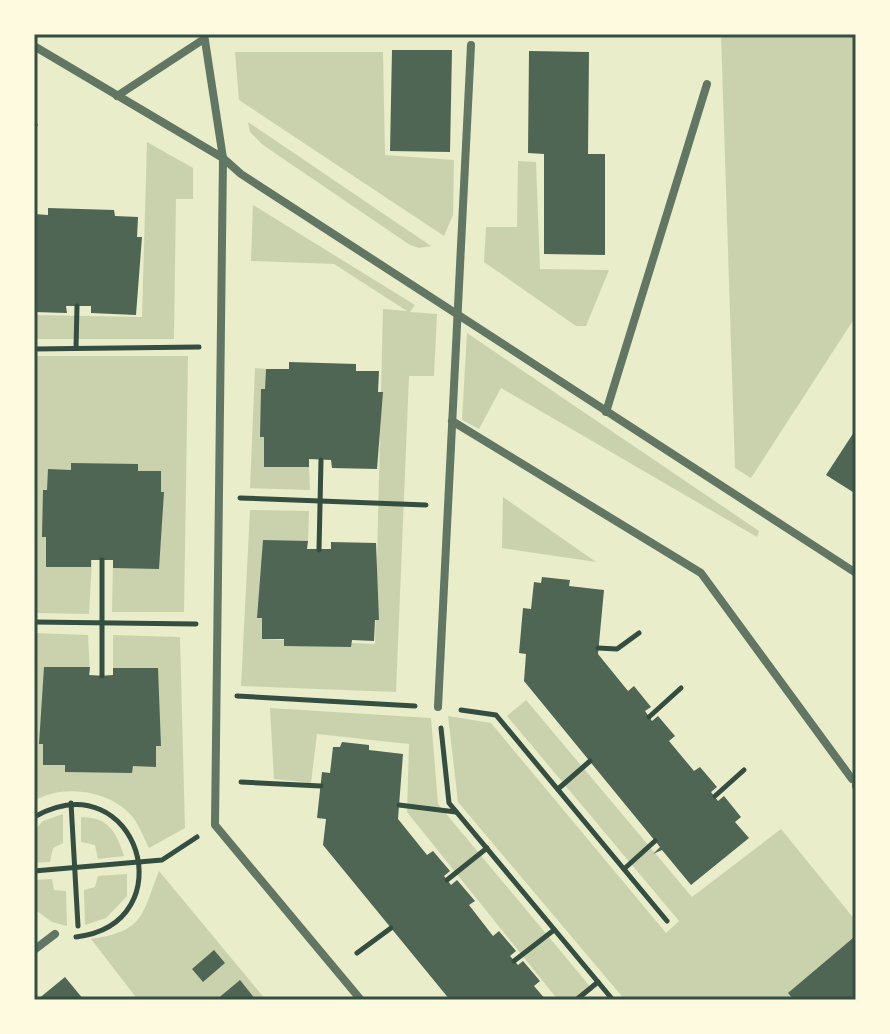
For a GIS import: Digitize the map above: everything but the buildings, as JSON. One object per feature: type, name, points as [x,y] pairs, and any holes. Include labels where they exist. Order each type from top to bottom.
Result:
[{"type":"street","points":[[117,96],[204,36],[223,158],[215,825],[361,1000]]},
{"type":"street","points":[[438,707],[471,45]]},
{"type":"street","points":[[34,46],[223,158],[241,174],[856,573]]},
{"type":"street","points":[[606,412],[707,84]]},
{"type":"street","points":[[452,421],[701,573],[855,783]]},
{"type":"street","points":[[34,950],[55,934]]},
{"type":"path","points":[[76,348],[77,306]]},
{"type":"path","points":[[34,349],[220,347]]},
{"type":"path","points":[[319,550],[321,460]]},
{"type":"path","points":[[219,497],[448,506]]},
{"type":"path","points":[[102,560],[102,676]]},
{"type":"path","points":[[34,622],[217,624]]},
{"type":"path","points":[[598,648],[617,649],[639,633]]},
{"type":"path","points":[[649,717],[681,688]]},
{"type":"path","points":[[216,695],[438,707],[496,715],[667,921]]},
{"type":"path","points":[[438,707],[449,803],[613,1000]]},
{"type":"path","points":[[558,789],[590,761]]},
{"type":"path","points":[[715,796],[744,770]]},
{"type":"path","points":[[241,782],[321,786]]},
{"type":"path","points":[[71,803],[79,937]]},
{"type":"path","points":[[34,817],[51,807],[71,803],[91,805],[117,820],[135,843],[140,863],[139,884],[132,904],[118,921],[100,932],[79,937],[55,934]]},
{"type":"path","points":[[399,805],[457,812]]},
{"type":"path","points":[[34,871],[162,860],[215,825]]},
{"type":"path","points":[[624,869],[655,841]]},
{"type":"path","points":[[447,880],[487,848]]},
{"type":"path","points":[[357,953],[391,928]]},
{"type":"path","points":[[514,961],[554,930]]},
{"type":"path","points":[[576,1000],[598,982]]},
{"type":"green space","points":[[721,34],[856,34],[856,316],[751,478],[735,468]]},
{"type":"green space","points":[[235,52],[383,52],[385,155],[454,160],[453,215],[444,236],[239,100]]},
{"type":"green space","points":[[248,122],[431,246],[419,248],[410,245],[263,145],[250,132]]},
{"type":"green space","points":[[147,142],[193,168],[193,199],[176,199],[174,339],[34,339],[34,315],[142,317]]},
{"type":"green space","points":[[518,161],[536,162],[540,269],[609,270],[586,326],[576,326],[484,262],[486,227],[517,227]]},
{"type":"green space","points":[[253,205],[415,305],[410,312],[437,314],[434,376],[409,376],[396,692],[241,686],[250,510],[309,511],[308,541],[263,541],[262,639],[375,644],[383,309],[407,311],[334,264],[251,261]]},
{"type":"green space","points":[[467,333],[759,531],[757,537],[501,388],[479,429],[462,420]]},
{"type":"green space","points":[[34,356],[188,356],[184,612],[112,612],[113,560],[92,560],[89,614],[34,613]]},
{"type":"green space","points":[[255,368],[266,369],[264,466],[309,467],[310,490],[250,488]]},
{"type":"green space","points":[[503,497],[596,562],[502,548]]},
{"type":"green space","points":[[34,633],[88,635],[90,675],[113,675],[113,635],[180,637],[185,828],[149,848],[131,815],[98,795],[58,792],[34,801]]},
{"type":"green space","points":[[526,700],[692,897],[781,829],[856,921],[856,1000],[625,1000],[458,802],[448,716],[491,723],[666,933],[679,921],[507,716]]},
{"type":"green space","points":[[270,708],[431,718],[438,804],[593,990],[580,1000],[558,1000],[407,812],[409,744],[317,734],[311,783],[274,779]]},
{"type":"green space","points":[[63,814],[63,843],[53,848],[50,862],[34,863],[34,831],[43,821]]},
{"type":"green space","points":[[81,817],[98,820],[110,827],[124,856],[98,859],[95,845],[81,842]]},
{"type":"green space","points":[[159,871],[266,1000],[138,1000],[91,939],[121,931],[138,919]]},
{"type":"green space","points":[[127,874],[127,896],[106,918],[85,925],[84,890],[95,887],[98,876]]},
{"type":"green space","points":[[52,879],[54,890],[66,891],[67,926],[52,922],[34,909],[34,880]]}]
